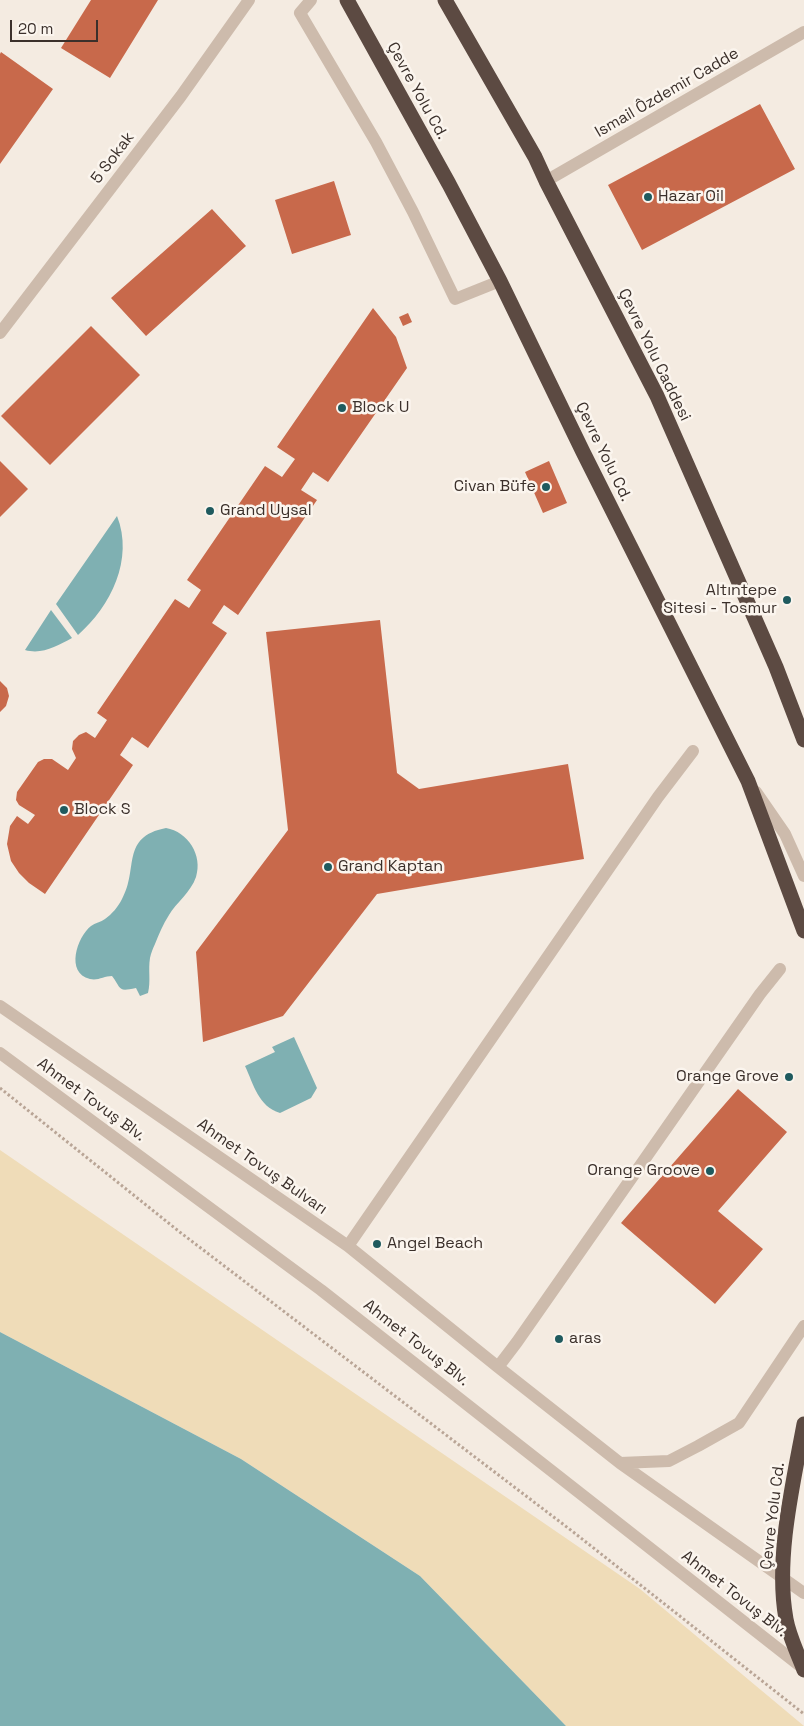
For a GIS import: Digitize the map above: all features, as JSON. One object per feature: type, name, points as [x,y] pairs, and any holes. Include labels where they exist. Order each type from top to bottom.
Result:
[{"type":"highway","name":"Çevre Yolu Cd.","points":[[347,0],[449,184],[500,281],[587,461],[748,781],[804,931]]},
{"type":"highway","name":"Çevre Yolu Caddesi","points":[[445,0],[535,156],[546,181],[657,396],[772,658],[804,740]]},
{"type":"highway","name":"Çevre Yolu Cd.","points":[[804,1424],[792,1491],[781,1576],[786,1620],[804,1670]]},
{"type":"street","name":"5 Sokak","points":[[0,333],[181,96],[249,0]]},
{"type":"street","points":[[311,0],[300,13],[376,142],[413,212],[455,299],[500,281]]},
{"type":"street","name":"Ismail Ôzdemir Cadde","points":[[546,181],[804,32]]},
{"type":"street","points":[[348,1246],[658,797],[693,751]]},
{"type":"street","points":[[748,781],[785,834],[804,876]]},
{"type":"street","points":[[498,1367],[760,994],[780,969]]},
{"type":"street","name":"Ahmet Tovuş Bulvarı","points":[[0,1006],[348,1246],[620,1463],[804,1593]]},
{"type":"street","name":"Ahmet Tovuş Blv.","points":[[0,1053],[321,1290],[804,1670]]},
{"type":"street","points":[[620,1463],[669,1461],[739,1422],[804,1326]]},
{"type":"path","points":[[0,1088],[181,1233],[572,1531],[804,1714]]},
{"type":"sand","points":[[0,1150],[640,1589],[804,1726],[566,1726],[420,1576],[241,1459],[0,1332]]},
{"type":"water","points":[[117,516],[122,532],[123,549],[116,581],[100,610],[78,635],[56,604]]},
{"type":"water","points":[[51,610],[72,638],[43,651],[25,650]]},
{"type":"water","points":[[166,828],[174,830],[187,839],[195,853],[198,869],[191,888],[172,911],[161,929],[150,958],[148,993],[140,996],[136,988],[126,990],[121,988],[112,976],[90,979],[82,975],[78,970],[76,954],[81,938],[86,931],[108,917],[120,902],[127,888],[136,847],[142,839],[152,832]]},
{"type":"water","points":[[294,1037],[317,1088],[311,1098],[280,1113],[273,1110],[262,1100],[245,1066],[275,1052],[272,1047]]},
{"type":"water","points":[[0,1332],[241,1459],[420,1576],[566,1726],[0,1726]]},
{"type":"building","points":[[91,0],[158,0],[110,78],[61,48]]},
{"type":"building","points":[[1,52],[53,89],[0,164],[0,54]]},
{"type":"building","points":[[760,104],[795,169],[642,250],[608,185]]},
{"type":"building","points":[[334,181],[351,235],[292,254],[275,200]]},
{"type":"building","points":[[212,209],[246,246],[146,336],[111,298]]},
{"type":"building","points":[[373,308],[396,337],[407,368],[328,482],[313,472],[301,490],[317,500],[238,615],[224,605],[212,623],[227,633],[148,748],[132,737],[120,755],[133,765],[45,894],[29,883],[11,861],[7,844],[10,826],[17,816],[28,824],[35,815],[19,805],[16,800],[17,792],[38,762],[44,759],[52,759],[68,770],[76,758],[72,749],[73,741],[79,735],[86,732],[95,738],[107,720],[97,713],[175,599],[189,608],[201,590],[187,580],[265,466],[282,477],[295,459],[277,447]]},
{"type":"building","points":[[408,313],[412,322],[403,326],[399,317]]},
{"type":"building","points":[[91,326],[140,375],[50,465],[1,416]]},
{"type":"building","points":[[0,461],[28,489],[0,517]]},
{"type":"building","name":"Civan Büfe","points":[[549,461],[567,503],[543,513],[525,472]]},
{"type":"building","points":[[380,620],[397,773],[419,789],[568,764],[584,859],[377,894],[283,1016],[203,1042],[196,952],[288,830],[266,632]]},
{"type":"building","points":[[0,681],[7,688],[9,696],[6,706],[0,712]]},
{"type":"building","name":"Orange Groove","points":[[738,1089],[787,1132],[718,1211],[763,1249],[715,1304],[621,1223]]},
{"type":"place","name":"Hazar Oil","points":[[648,197]]},
{"type":"place","name":"Block U","points":[[342,408]]},
{"type":"place","name":"Civan Büfe","points":[[546,487]]},
{"type":"place","name":"Grand Uysal","points":[[210,511]]},
{"type":"place","name":"Altıntepe Sitesi - Tosmur","points":[[787,600]]},
{"type":"place","name":"Block S","points":[[64,810]]},
{"type":"place","name":"Grand Kaptan","points":[[328,867]]},
{"type":"place","name":"Orange Grove","points":[[789,1077]]},
{"type":"place","name":"Orange Groove","points":[[710,1171]]},
{"type":"place","name":"Angel Beach","points":[[377,1244]]},
{"type":"place","name":"aras","points":[[559,1339]]}]
